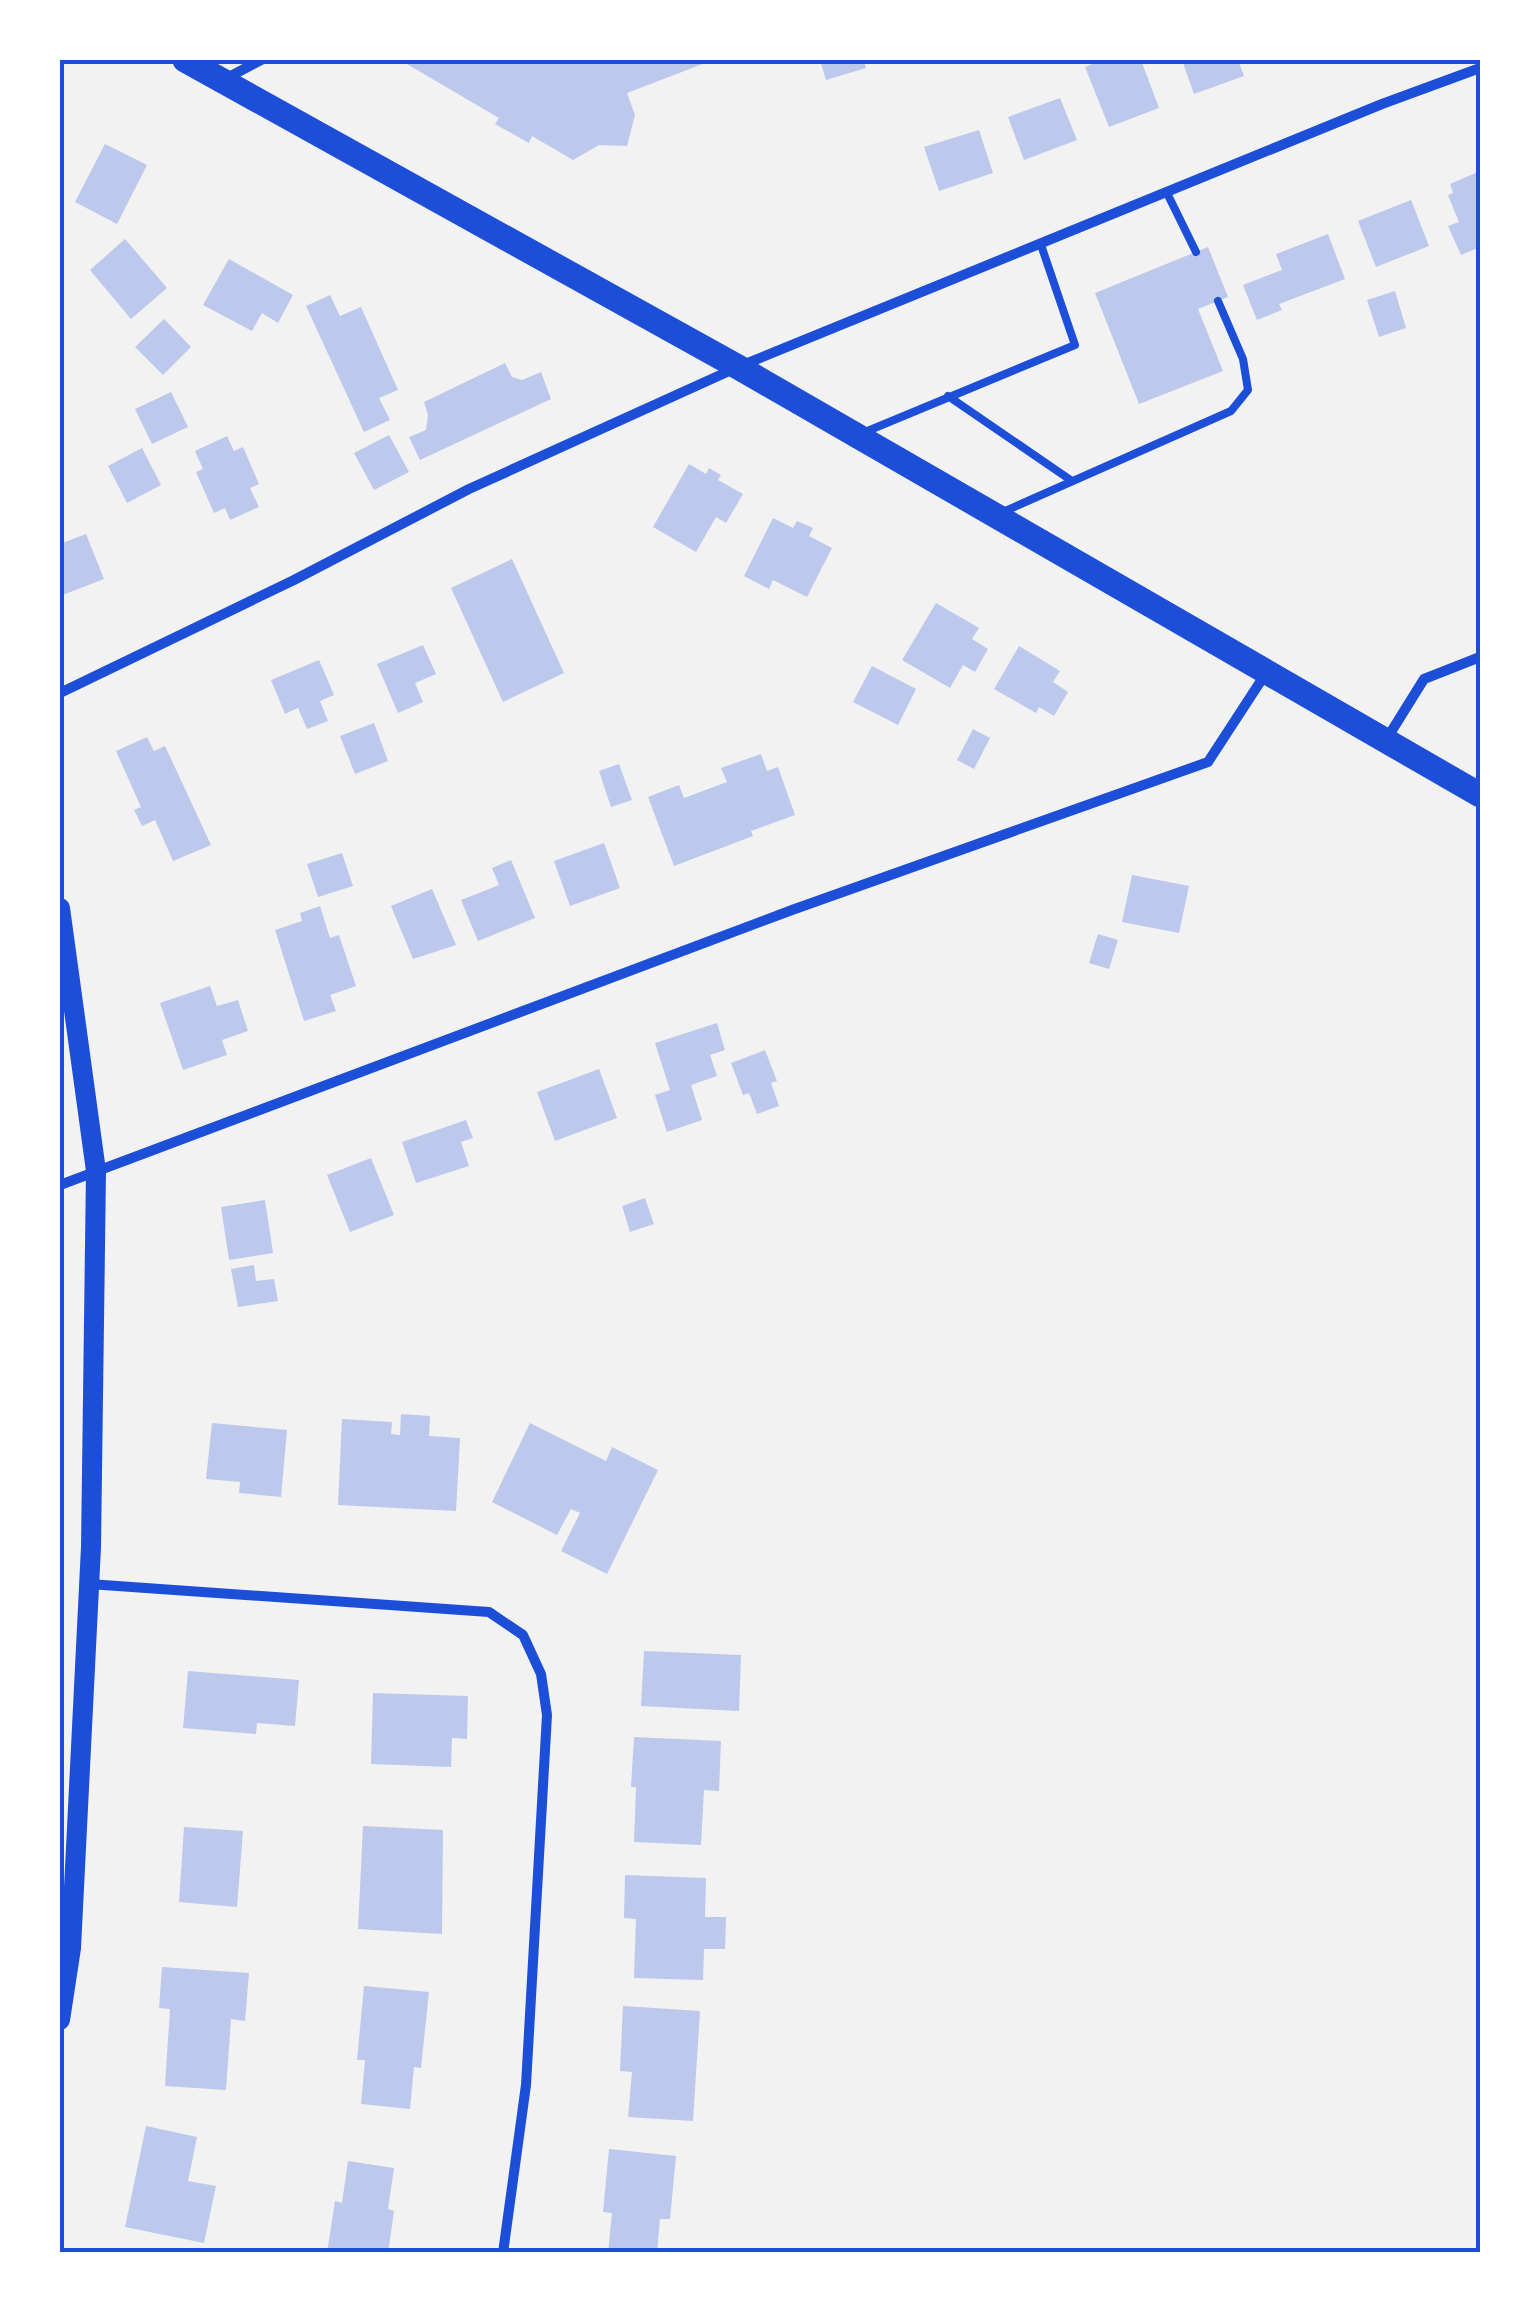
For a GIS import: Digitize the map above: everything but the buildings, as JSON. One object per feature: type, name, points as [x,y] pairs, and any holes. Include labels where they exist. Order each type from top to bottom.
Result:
[{"type":"main road","points":[[185,60],[738,367],[1480,795]]},
{"type":"main road","points":[[60,908],[96,1170],[89,1584],[70,1948],[60,2020]]},
{"type":"street","points":[[224,80],[262,60]]},
{"type":"street","points":[[60,692],[294,580],[470,489],[738,367],[1382,104],[1480,68]]},
{"type":"street","points":[[1386,740],[1424,679],[1480,657]]},
{"type":"street","points":[[60,1185],[792,910],[1208,762],[1267,672]]},
{"type":"street","points":[[89,1584],[489,1612],[523,1635],[541,1674],[547,1715],[526,2085],[503,2253]]},
{"type":"lane","points":[[1167,193],[1196,252]]},
{"type":"lane","points":[[856,436],[1075,344],[1041,245]]},
{"type":"lane","points":[[994,516],[1231,411],[1248,390],[1243,359],[1218,301]]},
{"type":"lane","points":[[948,396],[1072,481]]}]
